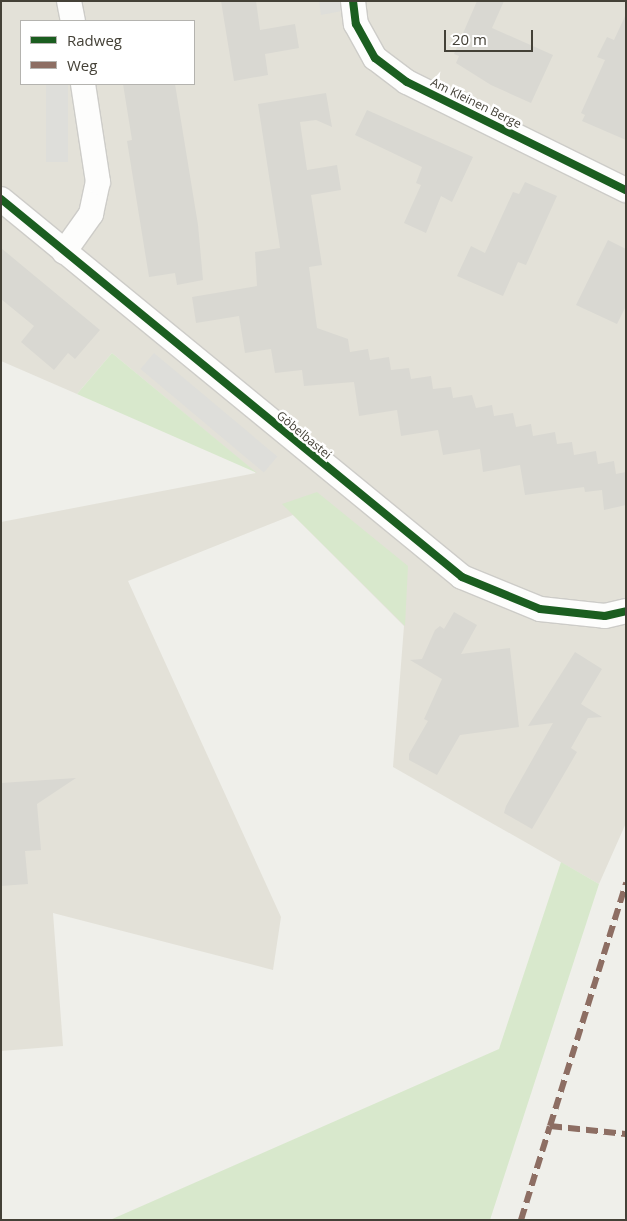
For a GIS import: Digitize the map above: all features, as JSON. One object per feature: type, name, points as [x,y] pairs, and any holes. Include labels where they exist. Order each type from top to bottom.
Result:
[{"type":"street","points":[[70,1],[73,20]]},
{"type":"street","name":"Am Kleinen Berge","points":[[353,1],[356,24],[375,58],[407,82],[626,190]]},
{"type":"street","points":[[64,252],[91,214],[98,182],[83,85]]},
{"type":"street","name":"Göbelbastei","points":[[1,200],[462,577],[540,609],[605,616],[626,610]]},
{"type":"shaded area","points":[[1,1],[626,1],[626,823],[599,884],[393,767],[404,626],[293,515],[128,581],[281,917],[273,970],[53,913],[63,1046],[1,1051],[1,522],[256,473],[112,353],[77,394],[1,361]]},
{"type":"shaded area","points":[[319,1],[340,1],[342,11],[321,15]]},
{"type":"shaded area","points":[[46,85],[68,85],[68,162],[46,162]]},
{"type":"shaded area","points":[[154,353],[277,456],[264,473],[141,369]]},
{"type":"green space","points":[[112,353],[257,473],[77,394]]},
{"type":"green space","points":[[317,492],[408,566],[405,626],[282,504]]},
{"type":"green space","points":[[561,862],[599,884],[490,1220],[110,1220],[499,1049]]},
{"type":"building","points":[[221,1],[256,1],[260,30],[295,24],[299,48],[265,54],[268,75],[234,81]]},
{"type":"building","points":[[477,1],[504,1],[492,28],[553,55],[531,103],[491,85],[456,63],[459,56],[454,54]]},
{"type":"building","points":[[626,14],[626,140],[582,121],[585,115],[581,113],[605,60],[597,57],[607,37],[614,40]]},
{"type":"building","points":[[123,85],[175,85],[198,225],[203,280],[177,285],[175,273],[149,277],[127,141],[132,140]]},
{"type":"building","points":[[326,93],[332,127],[316,120],[300,122],[307,170],[337,165],[341,190],[311,195],[322,265],[309,267],[317,328],[348,339],[350,352],[368,349],[370,360],[389,357],[391,370],[409,368],[411,379],[431,376],[433,389],[451,387],[453,398],[472,395],[476,408],[492,405],[494,416],[513,413],[516,427],[531,424],[533,436],[555,432],[557,444],[572,442],[574,455],[596,451],[598,464],[614,461],[616,474],[626,472],[626,505],[604,510],[602,490],[585,492],[584,487],[525,495],[520,465],[483,472],[480,449],[443,455],[438,430],[401,436],[397,410],[359,416],[354,382],[304,386],[302,370],[275,373],[271,349],[245,353],[239,316],[196,323],[192,297],[257,286],[255,252],[280,248],[258,104]]},
{"type":"building","points":[[367,110],[473,157],[452,202],[441,196],[426,233],[404,223],[421,185],[416,183],[422,167],[355,135]]},
{"type":"building","points":[[525,182],[557,196],[526,265],[518,262],[503,296],[457,276],[471,246],[485,253],[513,192],[519,194]]},
{"type":"building","points":[[608,240],[626,249],[626,306],[617,324],[576,305]]},
{"type":"building","points":[[1,248],[100,330],[75,359],[68,353],[54,370],[21,342],[34,326],[1,299]]},
{"type":"building","points":[[454,612],[477,625],[461,654],[510,648],[519,727],[460,735],[437,775],[409,760],[409,754],[428,721],[424,719],[442,679],[410,660],[422,659],[435,630],[440,626],[444,629]]},
{"type":"building","points":[[575,652],[602,669],[581,704],[602,717],[588,718],[571,748],[577,752],[532,829],[504,813],[506,806],[553,723],[528,726]]},
{"type":"building","points":[[76,778],[37,804],[41,850],[25,851],[28,884],[1,886],[1,783]]},
{"type":"marked path","points":[[550,1126],[626,883]]},
{"type":"marked path","points":[[521,1220],[550,1126],[626,1134]]},
{"type":"cycle path","points":[[353,1],[356,24],[375,58],[407,82],[626,190]]},
{"type":"cycle path","points":[[1,199],[462,577],[540,609],[605,616],[626,611]]}]
